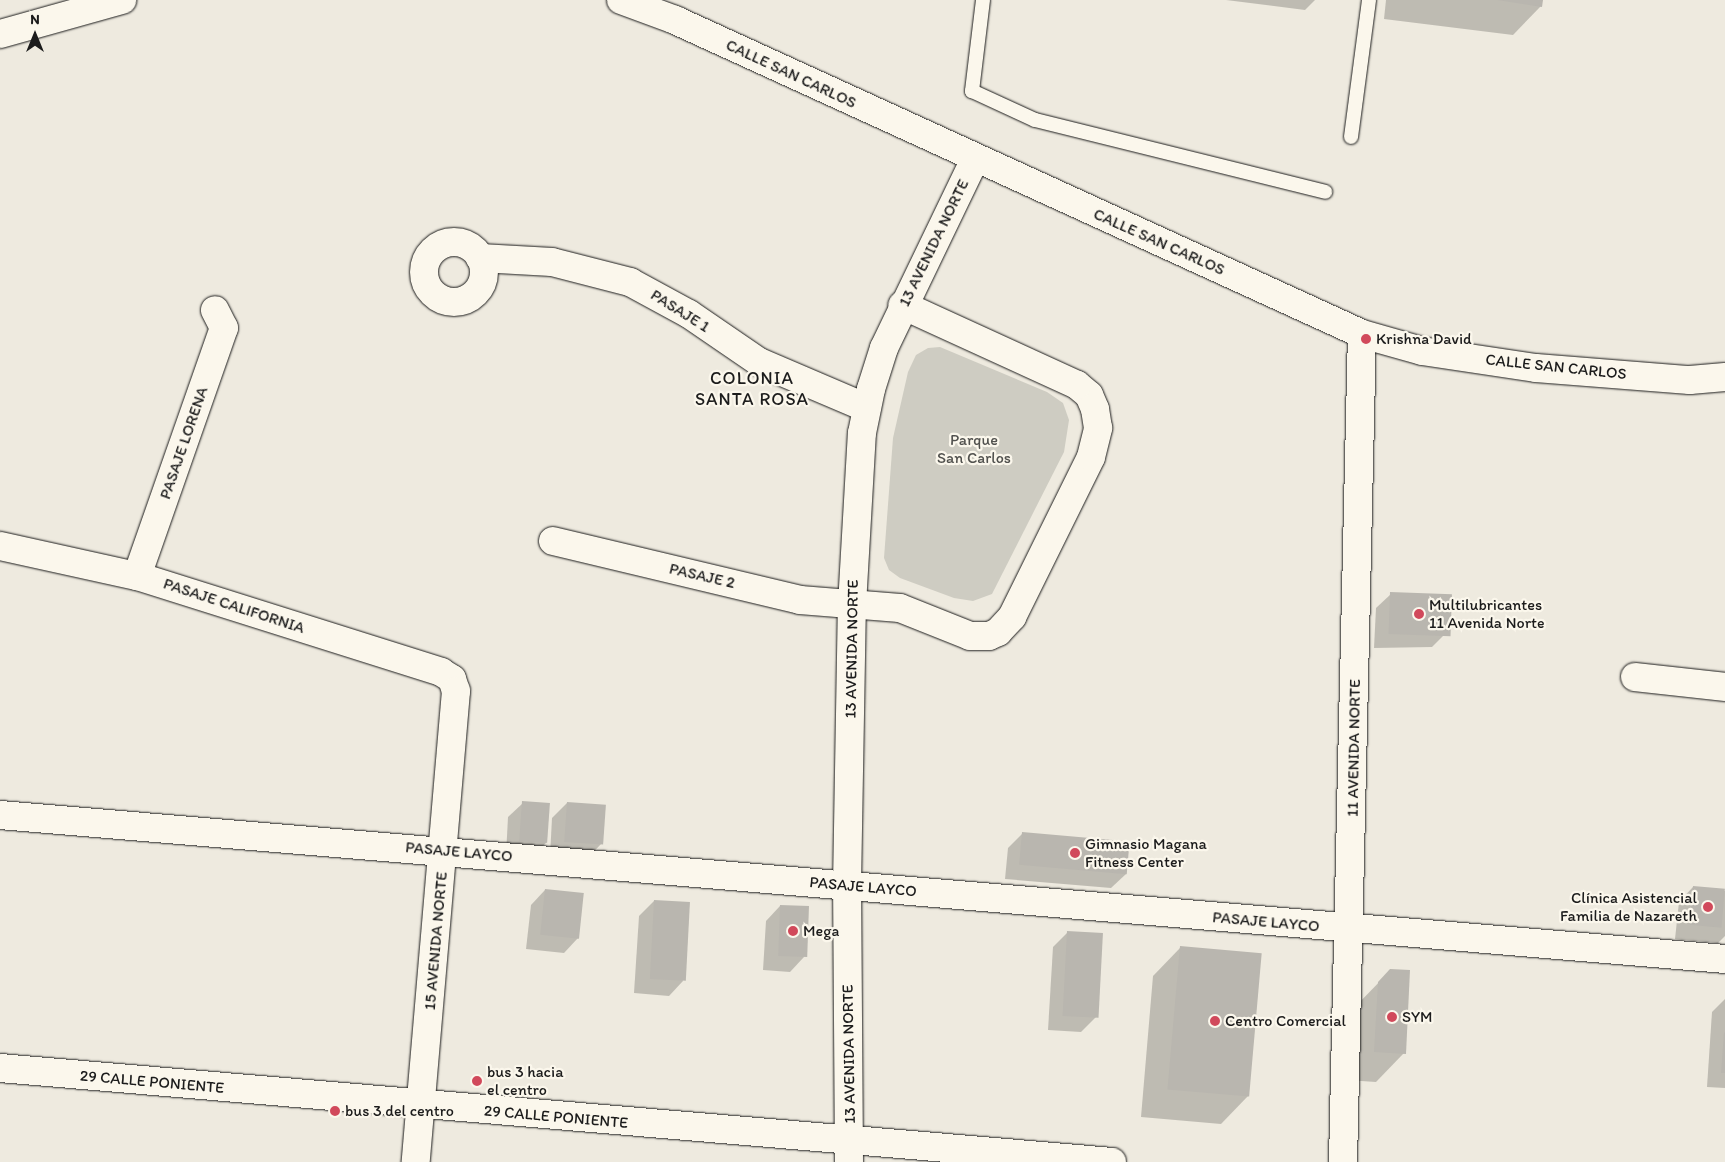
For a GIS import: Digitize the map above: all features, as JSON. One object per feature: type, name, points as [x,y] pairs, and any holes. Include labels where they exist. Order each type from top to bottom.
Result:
[{"type":"street","points":[[0,34],[122,0]]},
{"type":"street","name":"CALLE SAN CARLOS","points":[[628,1],[1362,334],[1422,351],[1536,368],[1690,380],[1725,377]]},
{"type":"street","name":"13 AVENIDA NORTE","points":[[850,1152],[847,886],[852,605],[857,497],[867,408],[876,369],[902,306],[975,159]]},
{"type":"street","name":"PASAJE 1","points":[[480,258],[552,262],[630,282],[689,314],[758,362],[867,408]]},
{"type":"street","name":"PASAJE 2","points":[[553,541],[800,600],[914,612],[970,636],[988,636],[998,632],[1012,617],[1097,439],[1092,401],[1077,385],[902,306]]},
{"type":"street","name":"PASAJE LORENA","points":[[138,576],[224,328],[215,310]]},
{"type":"street","name":"11 AVENIDA NORTE","points":[[1343,1162],[1350,929],[1362,334]]},
{"type":"street","name":"PASAJE CALIFORNIA","points":[[0,546],[138,576],[441,672],[452,679],[456,691]]},
{"type":"street","points":[[1635,677],[1725,687]]},
{"type":"street","name":"15 AVENIDA NORTE","points":[[416,1162],[456,691]]},
{"type":"street","name":"PASAJE LAYCO","points":[[0,815],[1725,959]]},
{"type":"street","name":"29 CALLE PONIENTE","points":[[0,1068],[422,1106],[850,1152],[1112,1162]]},
{"type":"lane","points":[[983,0],[972,91],[1035,120],[1325,192]]},
{"type":"lane","points":[[1351,137],[1368,0]]},
{"type":"green space","name":"Parque San Carlos","points":[[940,347],[1047,392],[1063,403],[1069,420],[1064,452],[992,594],[973,601],[954,598],[900,578],[889,570],[884,558],[893,438],[908,372],[916,355],[928,348]]},
{"type":"building","points":[[1497,0],[1543,0],[1542,7]]},
{"type":"building","name":"Multilubricantes 11 Avenida Norte","points":[[1390,592],[1452,594],[1450,636],[1389,634]]},
{"type":"building","points":[[522,801],[550,803],[547,843],[519,841]]},
{"type":"building","points":[[567,802],[606,805],[603,845],[564,842]]},
{"type":"building","name":"Gimnasio Magana Fitness Center","points":[[1022,832],[1130,841],[1127,874],[1019,865]]},
{"type":"building","name":"Clínica Asistencial Familia de Nazareth","points":[[1693,886],[1725,889],[1721,928],[1690,925]]},
{"type":"building","points":[[545,889],[584,893],[579,939],[540,935]]},
{"type":"building","points":[[654,900],[690,902],[686,981],[650,979]]},
{"type":"building","name":"Mega","points":[[780,905],[809,906],[807,957],[778,956]]},
{"type":"building","points":[[1067,931],[1103,933],[1099,1018],[1063,1016]]},
{"type":"building","name":"Centro Comercial","points":[[1180,946],[1262,953],[1249,1097],[1167,1089]]},
{"type":"building","name":"SYM","points":[[1390,969],[1410,970],[1406,1054],[1374,1052],[1378,982]]},
{"type":"building","points":[[1724,1032],[1725,1073],[1721,1073]]},
{"type":"place","name":"Krishna David","points":[[1366,339]]},
{"type":"place","name":"Multilubricantes 11 Avenida Norte","points":[[1419,614]]},
{"type":"place","name":"Gimnasio Magana Fitness Center","points":[[1075,853]]},
{"type":"place","name":"Clínica Asistencial Familia de Nazareth","points":[[1708,907]]},
{"type":"place","name":"Mega","points":[[793,931]]},
{"type":"place","name":"SYM","points":[[1392,1017]]},
{"type":"place","name":"Centro Comercial","points":[[1215,1021]]},
{"type":"place","name":"bus 3 hacia el centro","points":[[477,1081]]},
{"type":"place","name":"bus 3 del centro","points":[[335,1111]]},
{"type":"district","name":"COLONIA SANTA ROSA","points":[[752,389]]}]
